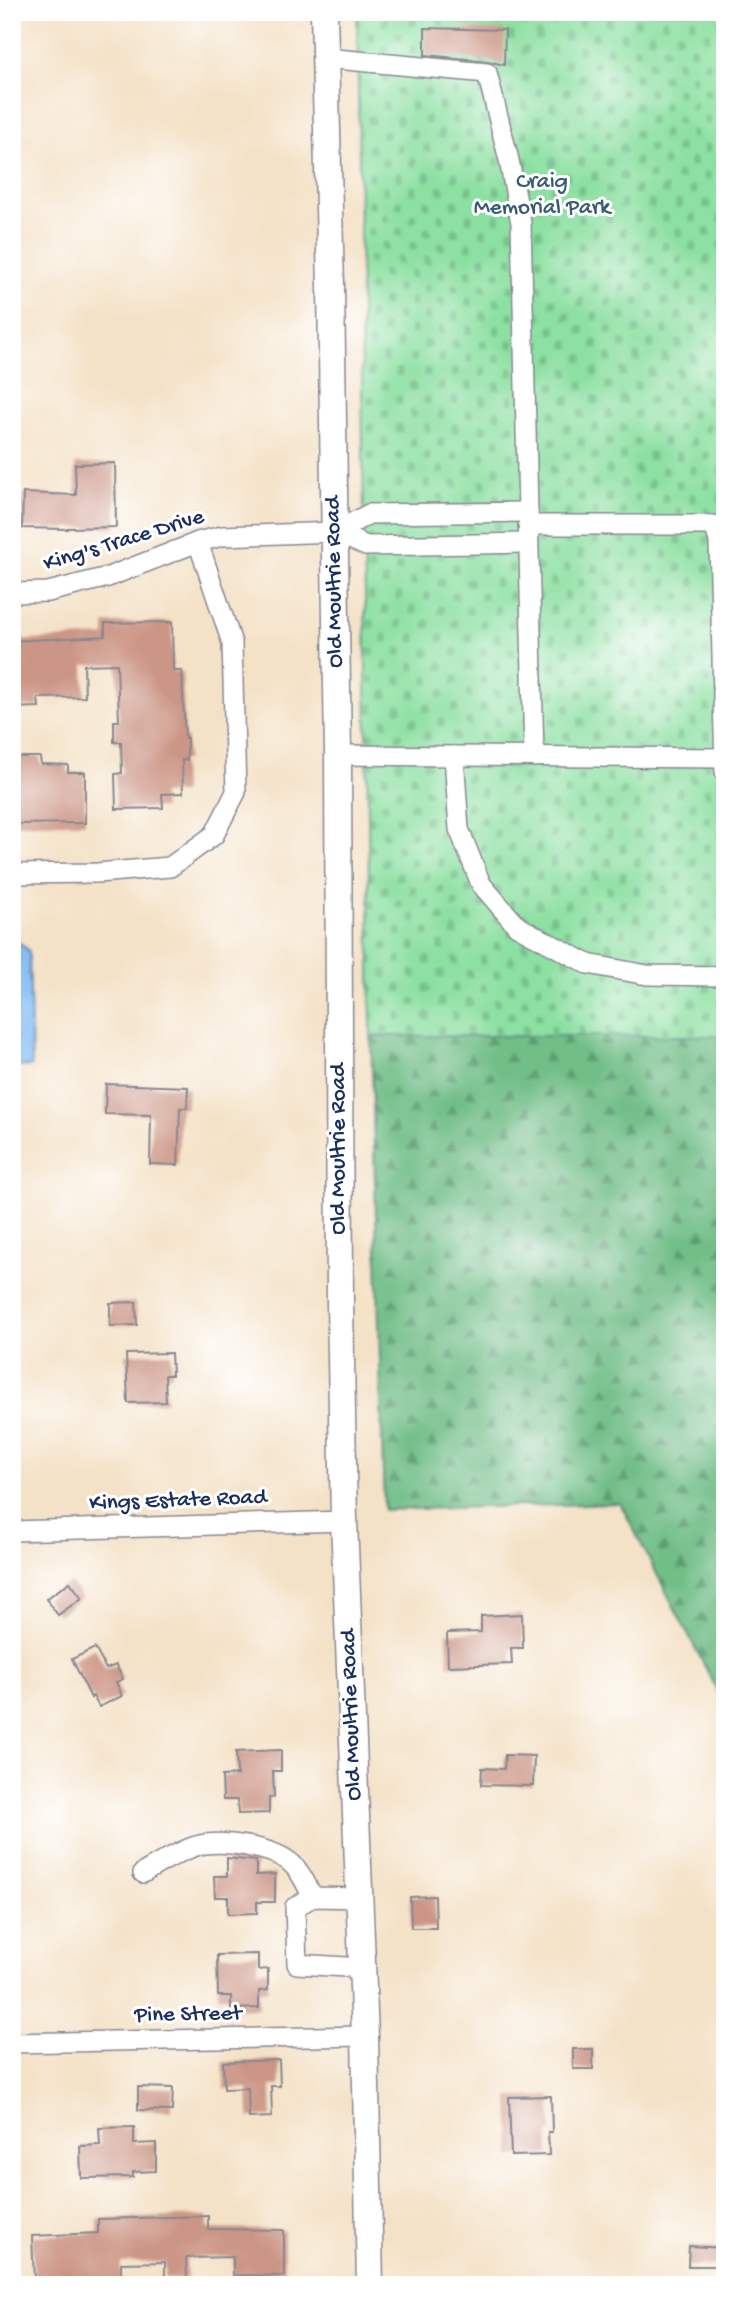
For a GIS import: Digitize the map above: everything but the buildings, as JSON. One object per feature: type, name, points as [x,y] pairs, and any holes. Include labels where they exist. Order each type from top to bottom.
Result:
[{"type":"main road","name":"Old Moultrie Road","points":[[324,12],[338,755],[340,1303],[344,1521],[363,1968],[370,2285]]},
{"type":"street","points":[[325,58],[488,73],[521,223],[534,757]]},
{"type":"street","points":[[335,533],[369,514],[528,527],[713,525],[719,541],[725,772]]},
{"type":"street","points":[[335,533],[366,546],[528,527]]},
{"type":"street","name":"King's Trace Drive","points":[[12,593],[48,592],[108,577],[198,542],[222,536],[335,533]]},
{"type":"street","points":[[12,874],[97,873],[170,867],[214,835],[236,792],[232,643],[198,542]]},
{"type":"street","points":[[338,755],[724,758]]},
{"type":"street","points":[[454,756],[459,829],[481,884],[517,926],[588,964],[647,975],[725,976]]},
{"type":"street","name":"Kings Estate Road","points":[[12,1531],[344,1521]]},
{"type":"street","points":[[143,1873],[181,1851],[199,1845],[251,1847],[279,1854],[295,1866],[313,1897]]},
{"type":"street","points":[[360,1898],[313,1897],[295,1907],[297,1964],[363,1968]]},
{"type":"street","name":"Pine Street","points":[[12,2043],[365,2036]]},
{"type":"green space","name":"Craig Memorial Park","points":[[357,12],[725,12],[725,1036],[371,1036]]},
{"type":"green space","points":[[371,1036],[725,1036],[725,1705],[620,1503],[384,1510]]},
{"type":"water","points":[[12,936],[29,951],[32,1066],[12,1067]]}]
